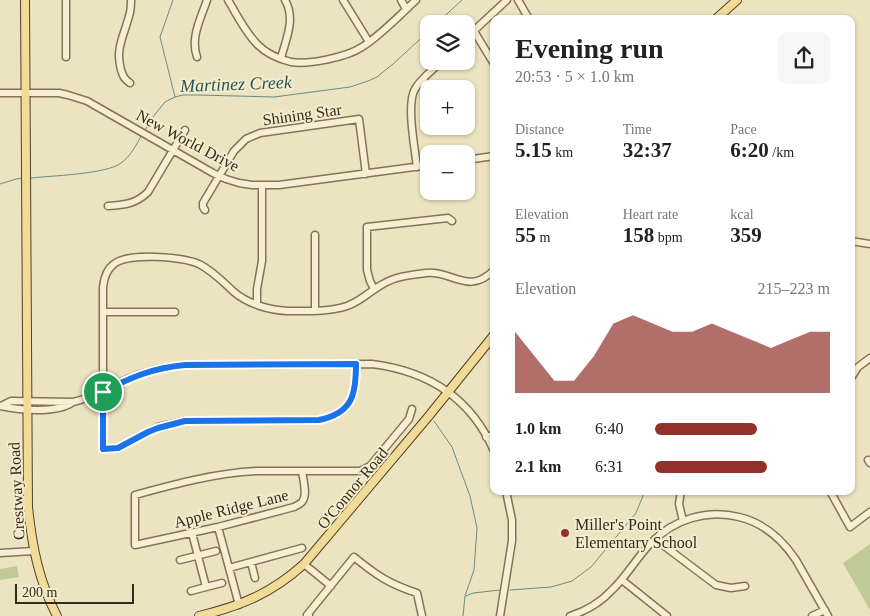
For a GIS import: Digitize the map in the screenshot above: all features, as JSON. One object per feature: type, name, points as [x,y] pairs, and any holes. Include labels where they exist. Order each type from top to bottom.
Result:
[{"type":"main road","name":"Crestway Road","points":[[25,0],[28,507],[34,552],[42,581],[57,616]]},
{"type":"main road","points":[[720,15],[737,0]]},
{"type":"main road","name":"O'Connor Road","points":[[199,616],[239,605],[254,598],[277,586],[304,564],[391,462],[490,339]]},
{"type":"street","points":[[66,0],[66,57]]},
{"type":"street","points":[[130,83],[123,76],[119,60],[119,48],[130,14],[131,0]]},
{"type":"street","points":[[197,57],[194,44],[208,0]]},
{"type":"street","points":[[228,0],[249,35],[258,45],[273,56],[296,62],[330,58],[353,52],[369,42],[416,0]]},
{"type":"street","points":[[280,58],[291,23],[291,14],[285,0]]},
{"type":"street","points":[[343,0],[369,42]]},
{"type":"street","points":[[401,0],[406,9]]},
{"type":"street","points":[[491,15],[507,0]]},
{"type":"street","points":[[518,0],[527,15]]},
{"type":"street","points":[[475,30],[490,16]]},
{"type":"street","points":[[475,33],[490,57]]},
{"type":"street","points":[[422,80],[433,70]]},
{"type":"street","points":[[417,167],[410,105],[414,90],[420,82]]},
{"type":"street","name":"New World Drive","points":[[0,93],[59,93],[87,101],[219,176],[238,183],[262,186],[279,185],[420,166]]},
{"type":"street","name":"Shining Star","points":[[205,210],[203,203],[237,147],[246,139],[265,132],[359,119],[366,174]]},
{"type":"street","points":[[108,206],[128,204],[143,197],[152,187],[185,130]]},
{"type":"street","points":[[475,159],[490,157]]},
{"type":"street","points":[[256,304],[262,261],[262,186]]},
{"type":"street","points":[[374,289],[368,274],[367,227],[448,218],[452,221]]},
{"type":"street","points":[[315,235],[315,310]]},
{"type":"street","points":[[855,242],[870,244]]},
{"type":"street","points":[[356,364],[356,388],[351,400],[343,410],[328,418],[319,420],[185,421],[148,432],[118,448],[103,449],[103,282],[110,268],[115,263],[127,258],[186,260],[210,270],[236,294],[256,304],[280,310],[333,310],[349,305],[387,281],[400,276],[434,273],[468,282],[485,278],[490,274]]},
{"type":"street","points":[[103,312],[175,312]]},
{"type":"street","points":[[855,372],[870,358]]},
{"type":"street","points":[[0,406],[11,401],[47,409],[68,406],[73,402],[103,392],[139,374],[156,369],[185,365],[372,364],[402,369],[432,382],[448,392],[470,412],[490,444]]},
{"type":"street","points":[[47,401],[47,409]]},
{"type":"street","points":[[27,405],[47,401],[73,402]]},
{"type":"street","points":[[302,471],[346,473],[360,471],[370,466],[409,419],[412,409]]},
{"type":"street","points":[[486,437],[490,436]]},
{"type":"street","name":"Apple Ridge Lane","points":[[302,471],[304,498],[301,504],[218,527],[135,545],[135,495],[215,475],[246,472],[302,471]]},
{"type":"street","points":[[500,616],[512,541],[512,520],[507,495]]},
{"type":"street","points":[[680,495],[679,504],[683,521]]},
{"type":"street","points":[[832,495],[850,527],[870,512]]},
{"type":"street","points":[[572,616],[589,608],[611,592],[646,549],[668,528],[695,517],[724,514],[744,518],[778,537],[790,551],[826,613],[812,616]]},
{"type":"street","points":[[218,527],[239,605]]},
{"type":"street","points":[[192,533],[206,587]]},
{"type":"street","points":[[655,539],[716,585],[731,588],[745,586]]},
{"type":"street","points":[[229,568],[302,548]]},
{"type":"street","points":[[180,560],[216,551]]},
{"type":"street","points":[[0,553],[34,552]]},
{"type":"street","points":[[308,615],[354,557],[378,576],[416,593],[422,616]]},
{"type":"street","points":[[251,562],[255,578]]},
{"type":"street","points":[[304,564],[331,586]]},
{"type":"street","points":[[622,580],[667,616]]},
{"type":"street","points":[[191,591],[222,583]]},
{"type":"green space","points":[[870,544],[870,610],[843,563]]},
{"type":"green space","points":[[17,566],[19,577],[0,580],[0,569]]},
{"type":"waterway","points":[[173,0],[160,37],[175,97]]},
{"type":"waterway","name":"Martinez Creek","points":[[446,15],[462,0]]},
{"type":"waterway","name":"Martinez Creek","points":[[145,130],[165,102],[183,95],[274,97],[350,87],[377,77],[420,39]]},
{"type":"waterway","name":"Martinez Creek","points":[[30,178],[92,172],[114,167],[127,158],[142,135]]},
{"type":"waterway","name":"Martinez Creek","points":[[0,184],[23,178]]},
{"type":"waterway","points":[[434,421],[452,447],[470,496],[477,528],[474,570],[465,596],[463,616]]},
{"type":"waterway","points":[[510,590],[551,587],[572,581],[591,567],[636,513],[643,495]]},
{"type":"waterway","points":[[466,596],[473,593],[500,590]]},
{"type":"place","name":"Miller's Point Elementary School","points":[[565,533]]},
{"type":"route","points":[[356,364],[356,388],[351,400],[343,410],[328,418],[319,420],[185,421],[158,428],[123,446],[110,449],[103,449],[103,392],[139,374],[156,369],[185,365],[356,364]]}]
